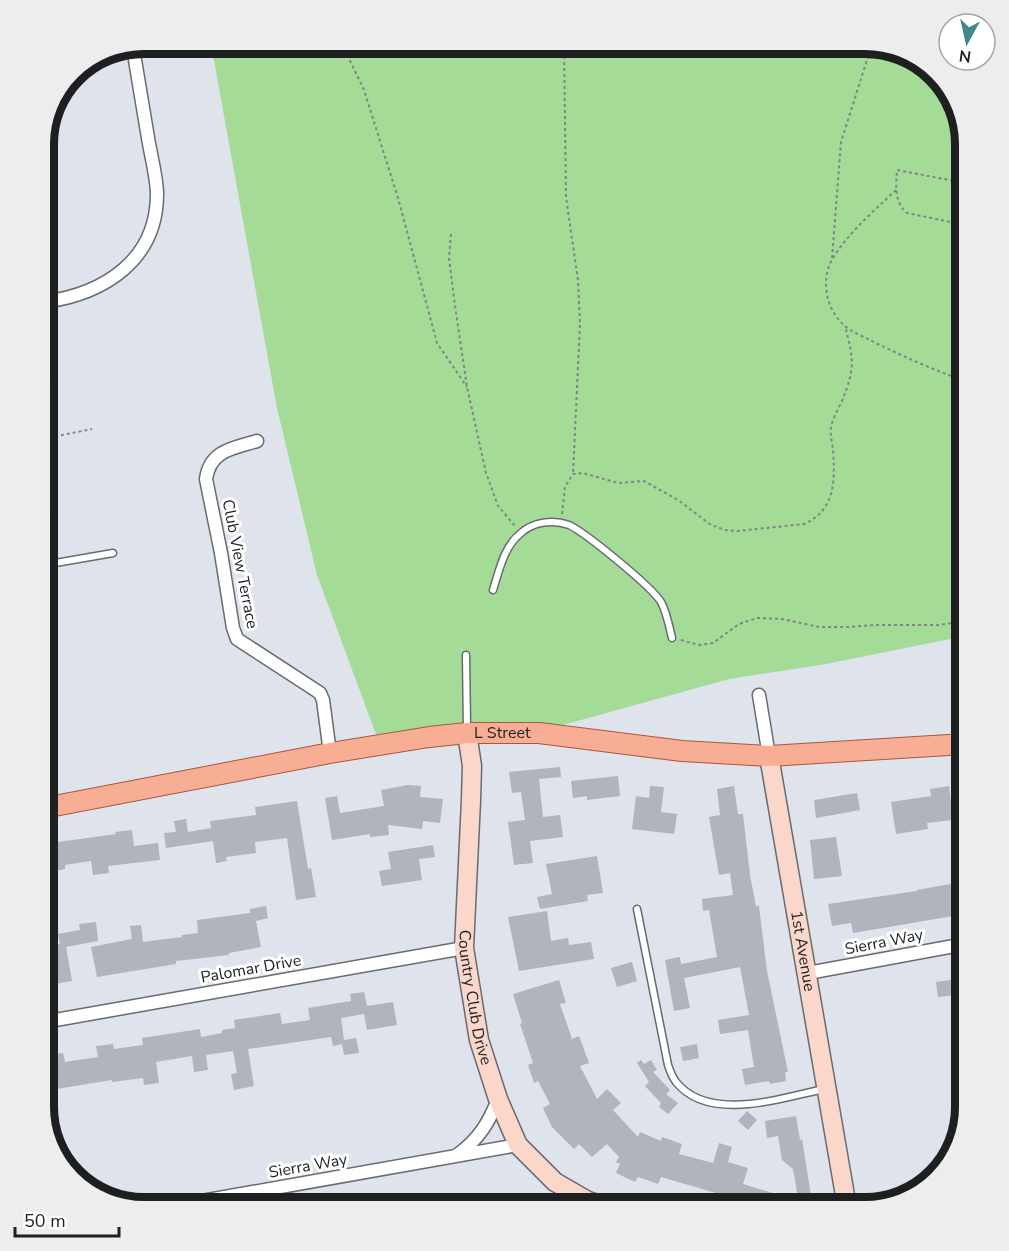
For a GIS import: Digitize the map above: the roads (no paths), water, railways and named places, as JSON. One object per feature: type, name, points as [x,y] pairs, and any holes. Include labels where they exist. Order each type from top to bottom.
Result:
[{"type":"main road","name":"L Street","points":[[54,806],[330,753],[467,733],[539,733],[682,751],[769,756],[955,745]]},
{"type":"street","points":[[54,299],[93,289],[109,281],[130,264],[145,243],[155,218],[157,191],[134,55]]},
{"type":"street","name":"Club View Terrace","points":[[258,441],[220,453],[208,467],[206,479],[221,553],[232,628],[237,639],[320,693],[323,700],[330,753]]},
{"type":"street","name":"1st Avenue","points":[[759,695],[845,1197]]},
{"type":"street","name":"Country Club Drive","points":[[467,733],[472,766],[465,948],[479,1040],[498,1099],[518,1145],[555,1182],[580,1197]]},
{"type":"street","name":"Sierra Way","points":[[808,973],[955,946]]},
{"type":"street","name":"Palomar Drive","points":[[54,1020],[465,948]]},
{"type":"street","name":"Sierra Way","points":[[453,1157],[478,1137],[491,1117],[498,1099]]},
{"type":"street","name":"Sierra Way","points":[[229,1197],[518,1145]]},
{"type":"lane","points":[[493,590],[509,546],[521,532],[537,524],[554,522],[568,525],[586,536],[661,601],[668,617],[672,638]]},
{"type":"lane","points":[[54,563],[113,553]]},
{"type":"lane","points":[[466,655],[467,733]]},
{"type":"lane","points":[[637,909],[668,1065],[676,1082],[692,1096],[730,1106],[828,1089]]}]
